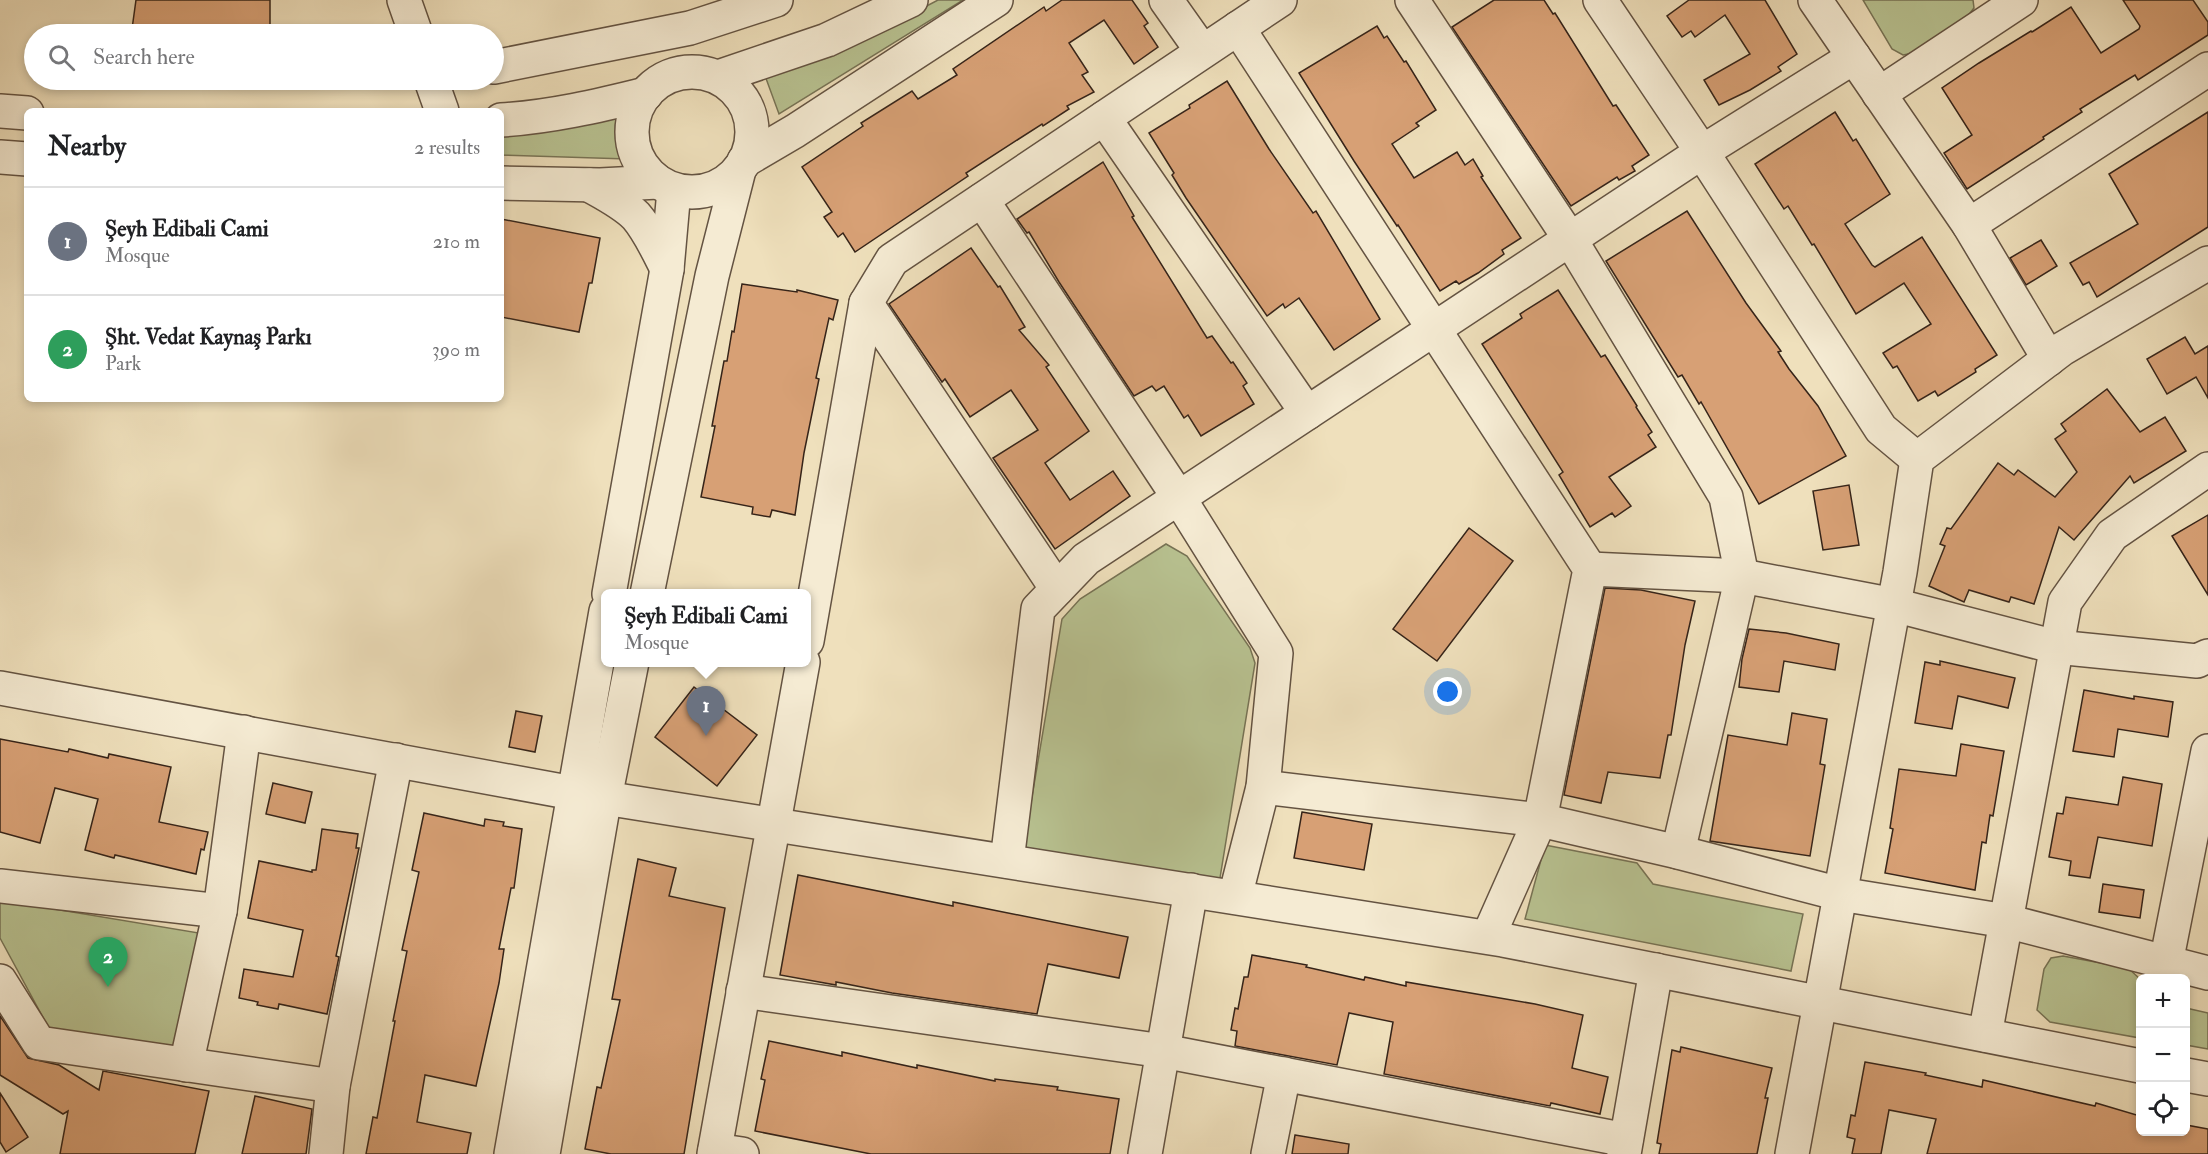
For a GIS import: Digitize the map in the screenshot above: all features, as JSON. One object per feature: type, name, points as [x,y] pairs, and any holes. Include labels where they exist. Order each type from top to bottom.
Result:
[{"type":"street","points":[[404,0],[412,24]]},
{"type":"street","points":[[504,65],[690,28],[776,0]]},
{"type":"street","points":[[718,77],[827,40],[911,0]]},
{"type":"street","points":[[648,589],[712,276],[742,165],[996,0]]},
{"type":"street","points":[[1166,0],[1202,51]]},
{"type":"street","points":[[811,618],[866,303],[892,260],[1280,0]]},
{"type":"street","points":[[1412,0],[1570,239],[1726,497],[1742,576],[1678,852]]},
{"type":"street","points":[[1600,0],[1702,152],[1881,429],[1917,459]]},
{"type":"street","points":[[1815,0],[1969,225],[2049,359]]},
{"type":"street","points":[[1879,94],[2015,2]]},
{"type":"street","points":[[1238,28],[1590,569],[1540,820],[1488,937]]},
{"type":"street","points":[[1007,861],[1038,609],[1086,559],[1702,152],[1854,57]]},
{"type":"street","points":[[1969,225],[2208,69]]},
{"type":"street","points":[[504,183],[666,186],[692,193],[710,190],[726,182],[742,165],[749,154],[753,136],[751,118],[744,101],[733,87],[718,77],[700,72],[682,72],[665,78],[639,103],[633,120],[632,138],[636,155],[645,170],[666,186]]},
{"type":"street","points":[[435,90],[441,108]]},
{"type":"street","points":[[504,120],[596,106],[646,94]]},
{"type":"street","points":[[0,111],[24,113]]},
{"type":"street","points":[[1104,118],[1307,413]]},
{"type":"street","points":[[0,157],[24,159]]},
{"type":"street","points":[[589,185],[635,216],[667,269]]},
{"type":"street","points":[[610,589],[667,269],[666,186]]},
{"type":"street","points":[[982,200],[1179,498],[1276,653],[1263,787],[1235,897]]},
{"type":"street","points":[[1792,1154],[1894,605],[1917,459],[2062,349],[2208,263]]},
{"type":"street","points":[[866,303],[1057,589]]},
{"type":"street","points":[[1985,1035],[2065,602],[2112,535],[2208,468]]},
{"type":"street","points":[[1590,569],[1742,576],[1894,605],[2056,646],[2197,661],[2208,656]]},
{"type":"street","points":[[511,1154],[601,639]]},
{"type":"street","points":[[543,1154],[605,797],[632,667]]},
{"type":"street","points":[[723,1153],[744,991],[802,667]]},
{"type":"street","points":[[0,688],[573,793],[1488,937],[2136,1065]]},
{"type":"street","points":[[186,1065],[220,911],[243,732]]},
{"type":"street","points":[[2166,963],[2202,816],[2208,751]]},
{"type":"street","points":[[326,1154],[333,1086],[396,760]]},
{"type":"street","points":[[1263,787],[1540,820],[1678,852],[1840,894],[2006,921],[2208,973]]},
{"type":"street","points":[[0,885],[220,911]]},
{"type":"street","points":[[1145,1154],[1191,890]]},
{"type":"street","points":[[744,991],[1163,1051],[1284,1074],[1625,1147],[1656,970]]},
{"type":"street","points":[[0,981],[39,1043],[333,1086]]},
{"type":"street","points":[[1268,1154],[1284,1074]]},
{"type":"street","points":[[2190,1076],[2208,1079]]},
{"type":"green space","points":[[938,0],[963,0],[779,114],[764,73],[900,20]]},
{"type":"green space","points":[[1863,0],[1973,0],[1974,8],[1961,23],[1942,37],[1921,49],[1903,55],[1892,49]]},
{"type":"green space","points":[[621,113],[627,159],[504,155],[504,132]]},
{"type":"green space","points":[[1166,544],[1187,556],[1250,648],[1255,663],[1219,884],[1023,850],[1062,619],[1080,599]]},
{"type":"green space","points":[[1545,845],[1637,863],[1653,884],[1803,914],[1791,971],[1525,919]]},
{"type":"green space","points":[[0,900],[199,933],[178,1051],[53,1036],[0,938]]},
{"type":"green space","points":[[2063,956],[2128,968],[2136,975],[2136,1037],[2050,1022],[2037,1010],[2044,969],[2051,958]]},
{"type":"green space","points":[[2190,1009],[2208,1013],[2208,1049],[2190,1046]]},
{"type":"building","points":[[136,0],[270,0],[270,24],[133,24]]},
{"type":"building","points":[[1062,0],[1132,0],[1148,23],[1144,26],[1158,47],[1134,64],[1104,20],[1069,43],[1088,72],[1082,75],[1094,92],[1067,106],[1069,109],[966,173],[968,176],[855,252],[843,233],[838,237],[824,217],[832,212],[802,167],[863,126],[861,123],[912,91],[918,99],[957,75],[953,69],[1044,7],[1046,11]]},
{"type":"building","points":[[1494,0],[1544,0],[1553,14],[1555,13],[1613,106],[1616,105],[1649,155],[1632,166],[1635,171],[1619,180],[1617,177],[1571,206],[1452,27]]},
{"type":"building","points":[[1689,0],[1765,0],[1797,54],[1778,67],[1781,71],[1719,105],[1704,80],[1750,54],[1725,15],[1695,37],[1691,31],[1682,37],[1667,16]]},
{"type":"building","points":[[2123,0],[2193,0],[2208,22],[2208,35],[2138,80],[2135,75],[2080,109],[2082,112],[2043,137],[2044,139],[1967,189],[1944,153],[1972,135],[1942,88],[2071,7],[2101,53],[2139,29],[2140,26]]},
{"type":"building","points":[[1377,26],[1384,38],[1387,36],[1404,62],[1406,61],[1436,110],[1416,123],[1419,126],[1392,144],[1414,178],[1457,152],[1465,165],[1473,159],[1483,176],[1481,177],[1521,238],[1502,250],[1504,254],[1478,273],[1459,284],[1456,281],[1440,291],[1299,73]]},
{"type":"building","points":[[1227,81],[1269,149],[1313,213],[1316,211],[1380,319],[1334,350],[1299,298],[1285,308],[1283,304],[1267,316],[1186,198],[1172,175],[1174,173],[1149,133],[1190,108],[1189,105]]},
{"type":"building","points":[[1835,112],[1853,141],[1856,139],[1890,194],[1845,224],[1872,265],[1875,267],[1922,237],[1997,355],[1975,369],[1976,372],[1938,396],[1935,391],[1918,401],[1897,366],[1893,368],[1883,353],[1931,324],[1904,283],[1856,314],[1814,244],[1812,245],[1788,206],[1784,209],[1755,164]]},
{"type":"building","points":[[2208,112],[2208,227],[2097,297],[2089,282],[2083,285],[2070,263],[2138,224],[2109,174]]},
{"type":"building","points":[[1103,162],[1134,216],[1132,217],[1207,338],[1212,336],[1247,383],[1243,386],[1254,404],[1201,436],[1188,415],[1184,418],[1164,386],[1156,391],[1152,386],[1134,396],[1029,232],[1027,233],[1017,219]]},
{"type":"building","points":[[1687,211],[1746,303],[1781,351],[1778,352],[1789,369],[1818,406],[1846,456],[1759,504],[1701,402],[1699,404],[1682,375],[1678,377],[1606,261]]},
{"type":"building","points":[[504,220],[600,238],[592,283],[589,283],[579,332],[504,318]]},
{"type":"building","points":[[2041,240],[2057,266],[2026,285],[2010,258]]},
{"type":"building","points":[[971,248],[998,287],[1000,286],[1025,327],[1019,330],[1049,365],[1046,367],[1089,431],[1045,463],[1070,500],[1113,471],[1130,496],[1055,549],[993,458],[1038,430],[1011,390],[970,417],[945,379],[942,382],[889,304]]},
{"type":"building","points":[[742,284],[797,292],[797,290],[838,300],[833,320],[829,318],[816,378],[819,379],[804,453],[795,515],[772,510],[770,517],[752,514],[753,507],[701,497],[715,426],[712,426],[724,361],[727,361],[732,331],[734,332]]},
{"type":"building","points":[[1558,290],[1601,357],[1605,355],[1637,406],[1652,432],[1648,435],[1656,447],[1609,477],[1631,506],[1615,517],[1612,513],[1590,527],[1559,475],[1563,472],[1482,344],[1522,318],[1520,314]]},
{"type":"building","points":[[2185,337],[2195,354],[2208,346],[2208,398],[2196,377],[2167,394],[2147,359]]},
{"type":"building","points":[[2107,389],[2140,432],[2165,417],[2186,451],[2134,483],[2130,476],[2074,540],[2059,527],[2034,604],[2011,597],[2009,602],[1969,590],[1964,602],[1929,586],[1945,546],[1940,544],[1947,528],[1951,529],[1998,463],[2014,475],[2018,470],[2055,497],[2077,472],[2055,439],[2066,431],[2061,424]]},
{"type":"building","points":[[1849,485],[1859,545],[1823,550],[1813,491]]},
{"type":"building","points":[[2208,515],[2208,595],[2172,536]]},
{"type":"building","points":[[1469,528],[1513,561],[1437,661],[1393,629]]},
{"type":"building","points":[[1605,588],[1641,590],[1695,601],[1685,645],[1671,735],[1668,735],[1660,778],[1608,772],[1601,803],[1564,795]]},
{"type":"building","points":[[1749,629],[1786,633],[1839,644],[1835,670],[1784,661],[1779,692],[1739,687],[1742,659]]},
{"type":"building","points":[[1940,661],[2015,678],[2008,708],[1958,696],[1952,729],[1915,723],[1925,662],[1940,665]]},
{"type":"building","points":[[694,687],[757,735],[717,786],[655,737]]},
{"type":"building","points":[[2084,690],[2134,699],[2134,696],[2173,702],[2168,737],[2118,729],[2114,757],[2073,751]]},
{"type":"building","points":[[516,711],[542,716],[535,752],[509,747]]},
{"type":"building","points":[[1792,713],[1827,719],[1820,764],[1825,765],[1810,856],[1710,841],[1728,735],[1787,745]]},
{"type":"building","points":[[0,739],[68,752],[69,749],[108,758],[109,754],[171,767],[159,822],[208,832],[204,850],[201,849],[196,874],[85,850],[98,799],[55,788],[40,843],[0,832]]},
{"type":"building","points":[[1961,744],[2004,751],[1993,816],[1990,815],[1986,843],[1982,842],[1975,890],[1885,873],[1893,829],[1890,828],[1899,769],[1956,776]]},
{"type":"building","points":[[2123,777],[2162,784],[2152,846],[2098,837],[2090,878],[2069,875],[2071,861],[2049,857],[2057,813],[2063,814],[2066,797],[2118,805]]},
{"type":"building","points":[[273,783],[312,792],[305,823],[266,814]]},
{"type":"building","points":[[1302,812],[1372,824],[1364,870],[1294,858]]},
{"type":"building","points":[[424,813],[484,826],[485,819],[504,822],[503,826],[522,829],[514,888],[511,888],[499,949],[504,949],[499,983],[476,1086],[425,1075],[417,1122],[471,1133],[467,1154],[366,1154],[373,1117],[377,1118],[407,951],[402,950],[419,872],[412,870]]},
{"type":"building","points":[[322,829],[358,834],[356,848],[359,848],[336,956],[339,957],[327,1014],[279,1004],[278,1009],[257,1005],[258,1002],[239,998],[244,969],[293,977],[303,930],[248,918],[259,861],[312,872],[316,870]]},
{"type":"building","points":[[638,859],[676,868],[669,896],[725,908],[684,1154],[611,1154],[585,1149],[597,1087],[601,1088],[620,1000],[612,999]]},
{"type":"building","points":[[798,875],[953,906],[953,902],[1128,937],[1119,978],[1048,964],[1037,1014],[780,975]]},
{"type":"building","points":[[2103,884],[2144,890],[2140,918],[2099,912]]},
{"type":"building","points":[[1252,955],[1307,965],[1306,967],[1364,980],[1365,977],[1406,986],[1406,982],[1535,1004],[1583,1015],[1572,1068],[1608,1077],[1600,1114],[1551,1103],[1550,1106],[1384,1074],[1393,1022],[1349,1013],[1337,1065],[1235,1046],[1237,1031],[1231,1030],[1235,1008],[1238,1009],[1244,977],[1248,977]]},
{"type":"building","points":[[0,1016],[28,1058],[59,1065],[99,1090],[103,1071],[209,1091],[195,1154],[60,1154],[68,1111],[63,1114],[0,1075]]},
{"type":"building","points":[[769,1041],[842,1056],[842,1052],[917,1068],[917,1065],[995,1081],[995,1079],[1058,1087],[1057,1090],[1119,1099],[1110,1154],[871,1154],[755,1131],[765,1080],[761,1079]]},
{"type":"building","points":[[1681,1047],[1772,1068],[1757,1154],[1659,1154],[1661,1144],[1657,1143],[1672,1050],[1680,1052]]},
{"type":"building","points":[[1865,1062],[1926,1073],[1925,1075],[1982,1087],[1983,1080],[2095,1106],[2096,1103],[2136,1115],[2136,1136],[2190,1136],[2190,1126],[2208,1129],[2208,1154],[1927,1154],[1936,1119],[1889,1110],[1881,1154],[1852,1154],[1855,1139],[1847,1137],[1851,1115],[1855,1116]]},
{"type":"building","points":[[0,1093],[28,1137],[6,1152],[0,1142]]},
{"type":"building","points":[[255,1096],[312,1109],[306,1154],[242,1154]]},
{"type":"building","points":[[1295,1135],[1349,1144],[1348,1154],[1292,1154]]},
{"type":"place","name":"Şeyh Edibali Cami","points":[[706,736]]},
{"type":"place","name":"Şht. Vedat Kaynaş Parkı","points":[[108,987]]}]
